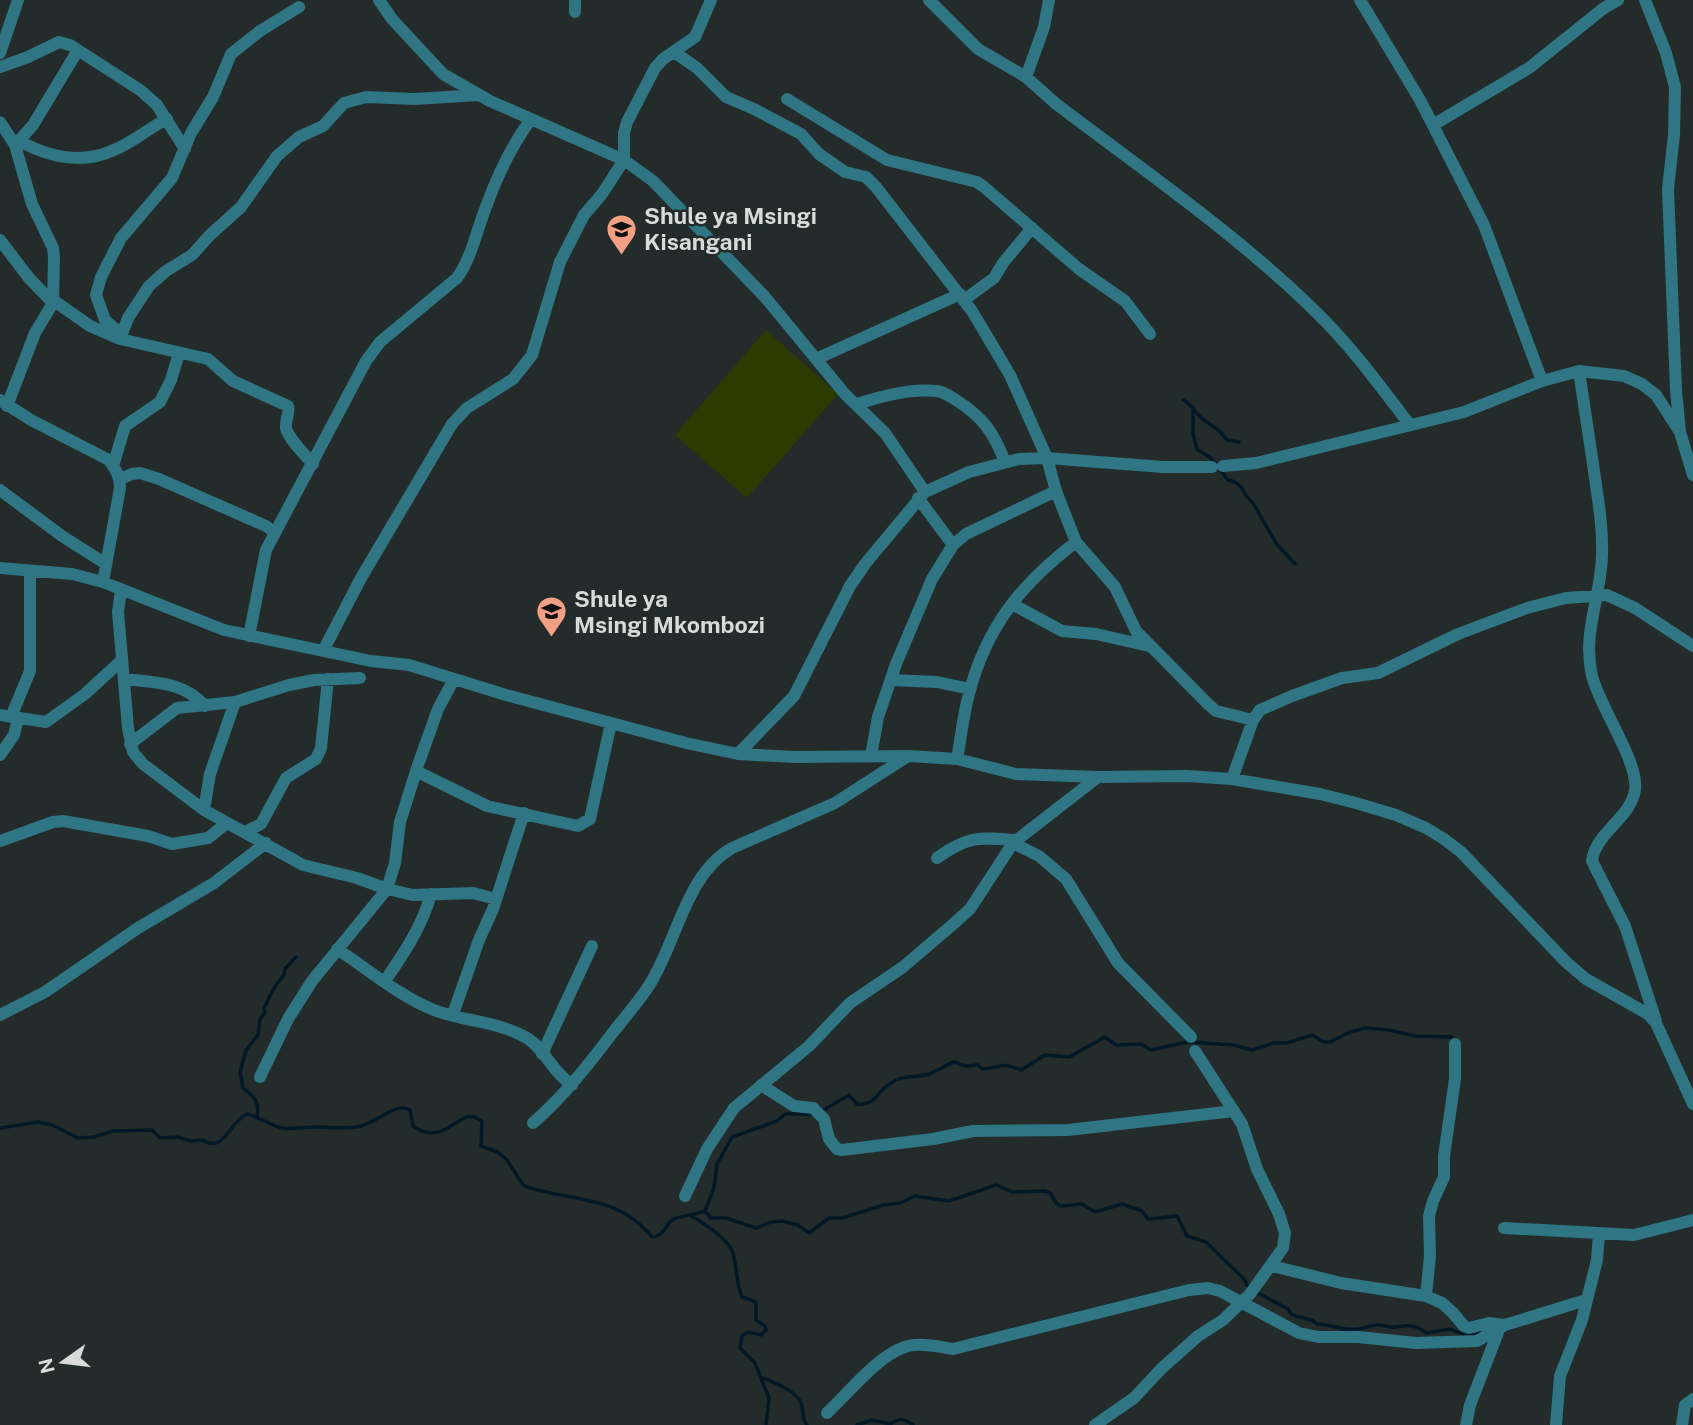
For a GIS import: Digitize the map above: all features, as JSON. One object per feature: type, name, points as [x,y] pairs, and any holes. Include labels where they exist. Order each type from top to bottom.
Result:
[{"type":"street","points":[[0,53],[18,0]]},
{"type":"street","points":[[379,0],[392,19],[409,34],[437,68],[479,95],[624,160],[653,181],[765,297],[844,393],[885,433],[953,545]]},
{"type":"street","points":[[323,651],[361,578],[452,424],[467,408],[513,379],[532,355],[560,262],[584,215],[602,194],[624,160],[624,133],[627,122],[655,68],[663,59],[695,37],[711,0]]},
{"type":"street","points":[[929,0],[978,49],[1026,77],[1055,103],[1263,264],[1352,350],[1409,424]]},
{"type":"street","points":[[1026,77],[1044,27],[1049,0]]},
{"type":"street","points":[[1360,0],[1433,125],[1484,225],[1542,381]]},
{"type":"street","points":[[1433,125],[1529,68],[1604,8],[1618,0]]},
{"type":"street","points":[[1646,0],[1667,53],[1675,87],[1668,188],[1676,390],[1680,432],[1693,475]]},
{"type":"street","points":[[121,337],[105,320],[99,308],[96,290],[121,238],[168,185],[195,125],[213,97],[231,54],[260,31],[299,7]]},
{"type":"street","points":[[0,67],[59,42],[70,45],[140,90],[157,105],[185,149]]},
{"type":"street","points":[[17,143],[33,125],[78,50]]},
{"type":"street","points":[[674,52],[697,68],[726,97],[801,134],[812,148],[833,164],[845,172],[869,180],[962,297],[1010,375],[1047,458],[1056,491],[1076,542],[1115,587],[1136,631],[1194,688],[1200,698],[1216,711],[1253,720]]},
{"type":"street","points":[[121,337],[132,310],[149,286],[166,271],[192,256],[210,235],[241,207],[277,156],[299,137],[323,126],[344,103],[366,97],[415,99],[479,95]]},
{"type":"street","points":[[787,99],[887,160],[976,182],[1079,269],[1125,301],[1150,334]]},
{"type":"street","points":[[17,143],[48,154],[88,158],[116,150],[167,119]]},
{"type":"street","points":[[249,636],[266,550],[360,372],[380,342],[457,278],[464,268],[506,161],[531,119]]},
{"type":"street","points":[[0,122],[17,143],[32,204],[53,248],[53,301],[4,403],[109,460],[113,466],[120,479],[103,582]]},
{"type":"street","points":[[816,359],[962,297],[994,278],[1032,228]]},
{"type":"street","points":[[3,249],[53,301],[90,326],[121,337],[208,359],[233,381],[288,405],[288,432],[313,464]]},
{"type":"street","points":[[113,466],[125,426],[160,401],[171,380],[179,352]]},
{"type":"street","points":[[738,754],[794,696],[850,586],[922,495],[969,472],[1019,459],[1047,458],[1163,467],[1217,467],[1256,463],[1464,412],[1542,381],[1579,371],[1624,376],[1642,384],[1656,395],[1680,432]]},
{"type":"street","points":[[1579,371],[1599,503],[1602,545],[1588,649],[1592,677],[1633,770],[1635,789],[1630,804],[1594,851],[1591,861],[1625,926],[1656,1023],[1691,1095]]},
{"type":"street","points":[[1656,395],[1676,390]]},
{"type":"street","points":[[857,404],[894,394],[926,391],[945,393],[974,411],[989,428],[1005,462]]},
{"type":"street","points":[[120,479],[140,473],[159,479],[266,526],[274,532]]},
{"type":"street","points":[[0,490],[62,536],[106,564]]},
{"type":"street","points":[[871,756],[878,718],[891,680],[932,579],[953,545],[966,534],[1056,491]]},
{"type":"street","points":[[957,759],[970,689],[996,624],[1032,578],[1076,542]]},
{"type":"street","points":[[0,755],[13,735],[10,717],[30,671],[30,571]]},
{"type":"street","points":[[2,572],[72,574],[103,582],[224,630],[371,661],[408,665],[506,695],[686,743],[738,754],[794,757],[909,755],[957,759],[1016,774],[1232,779],[1320,794],[1396,816],[1426,828],[1461,852],[1576,971],[1608,993],[1647,1014],[1656,1023]]},
{"type":"street","points":[[121,590],[118,612],[130,744],[143,764],[204,810],[303,865],[413,895],[473,892],[496,899]]},
{"type":"street","points":[[1232,779],[1253,720],[1260,710],[1292,695],[1342,678],[1378,673],[1490,621],[1566,598],[1607,595],[1618,599],[1693,646]]},
{"type":"street","points":[[1012,604],[1062,631],[1096,634],[1149,646]]},
{"type":"street","points":[[10,717],[43,722],[51,719],[85,694],[122,660]]},
{"type":"street","points":[[124,678],[183,689],[193,693],[205,706]]},
{"type":"street","points":[[130,744],[174,709],[235,702],[289,685],[328,679],[360,678]]},
{"type":"street","points":[[245,832],[261,824],[286,778],[316,759],[321,748],[328,679]]},
{"type":"street","points":[[260,1077],[288,1019],[337,949],[387,889],[395,863],[400,822],[416,771],[438,709],[454,679]]},
{"type":"street","points":[[891,680],[929,682],[970,689]]},
{"type":"street","points":[[204,810],[210,774],[235,702]]},
{"type":"street","points":[[416,771],[487,806],[578,826],[590,819],[611,723]]},
{"type":"street","points":[[533,1124],[572,1085],[648,986],[662,963],[693,891],[707,867],[718,856],[835,803],[909,755]]},
{"type":"street","points":[[685,1196],[720,1126],[734,1108],[808,1046],[850,1003],[903,967],[970,909],[1014,841],[1098,777]]},
{"type":"street","points":[[453,1014],[496,899],[524,813]]},
{"type":"street","points":[[3,838],[63,821],[148,836],[172,844],[208,838],[228,823]]},
{"type":"street","points":[[936,858],[962,841],[985,837],[1014,841],[1039,856],[1066,879],[1118,963],[1191,1037]]},
{"type":"street","points":[[0,1015],[45,992],[138,928],[214,883],[266,843]]},
{"type":"street","points":[[385,981],[414,937],[431,894]]},
{"type":"street","points":[[542,1054],[592,946]]},
{"type":"street","points":[[337,949],[421,1004],[502,1026],[528,1039],[554,1070],[572,1085]]},
{"type":"street","points":[[1426,1296],[1430,1256],[1429,1216],[1444,1177],[1444,1156],[1455,1079],[1455,1044]]},
{"type":"street","points":[[1095,1425],[1135,1398],[1161,1369],[1198,1336],[1223,1320],[1256,1288],[1283,1248],[1285,1233],[1275,1204],[1257,1169],[1250,1144],[1234,1111],[1195,1051]]},
{"type":"street","points":[[761,1086],[794,1106],[813,1108],[824,1119],[830,1139],[837,1149],[842,1150],[933,1139],[973,1131],[1068,1130],[1234,1111]]},
{"type":"street","points":[[1504,1228],[1634,1235],[1693,1220]]},
{"type":"street","points":[[1556,1425],[1560,1376],[1582,1320],[1597,1260],[1599,1234]]},
{"type":"street","points":[[1272,1266],[1340,1283],[1426,1296],[1441,1303],[1464,1326],[1476,1327],[1496,1322],[1502,1326]]},
{"type":"street","points":[[827,1413],[875,1365],[895,1350],[928,1345],[953,1349],[1189,1290],[1208,1288],[1220,1291],[1288,1328],[1318,1337],[1358,1337],[1416,1343],[1477,1341],[1502,1326],[1586,1300]]},
{"type":"street","points":[[1466,1425],[1470,1405],[1502,1326]]},
{"type":"street","points":[[1682,1425],[1685,1405],[1693,1399]]},
{"type":"green space","points":[[766,330],[838,394],[747,498],[675,435]]},
{"type":"waterway","points":[[1183,400],[1227,440],[1239,442]]},
{"type":"waterway","points":[[1193,407],[1193,433],[1197,449],[1211,458],[1228,480],[1240,486],[1276,543],[1295,564]]},
{"type":"waterway","points":[[257,1117],[257,1103],[243,1088],[240,1072],[246,1050],[258,1035],[264,1008],[285,969],[296,957]]},
{"type":"waterway","points":[[822,1111],[849,1095],[857,1104],[868,1103],[894,1081],[929,1074],[954,1062],[966,1066],[978,1065],[982,1069],[1004,1065],[1021,1070],[1045,1055],[1069,1057],[1105,1037],[1116,1045],[1141,1044],[1151,1050],[1187,1042],[1234,1045],[1252,1050],[1312,1035],[1324,1042],[1330,1042],[1365,1028],[1415,1036],[1452,1037]]},
{"type":"waterway","points":[[0,1128],[38,1122],[52,1125],[78,1138],[94,1137],[113,1131],[152,1130],[160,1138],[177,1137],[216,1143],[247,1114],[282,1128],[346,1128],[364,1125],[398,1108],[404,1108],[410,1110],[413,1126],[435,1133],[467,1117],[475,1117],[482,1122],[481,1146],[498,1152],[507,1160],[523,1185],[608,1206],[631,1217],[652,1237],[659,1235],[674,1219],[705,1211],[714,1188],[717,1164],[732,1137],[777,1121],[785,1114],[815,1114]]},
{"type":"waterway","points":[[705,1211],[711,1218],[726,1218],[756,1228],[783,1221],[798,1225],[809,1233],[829,1218],[842,1218],[900,1203],[915,1196],[949,1201],[996,1185],[1013,1192],[1045,1191],[1061,1206],[1082,1204],[1095,1212],[1122,1204],[1142,1211],[1148,1219],[1177,1216],[1187,1236],[1206,1242],[1244,1279],[1249,1288]]},
{"type":"waterway","points":[[692,1217],[727,1243],[733,1253],[742,1297],[756,1303],[756,1320],[765,1326],[766,1330],[761,1335],[748,1332],[742,1336],[740,1348],[755,1363],[769,1398],[766,1425]]},
{"type":"waterway","points":[[1256,1292],[1288,1309],[1294,1316],[1317,1324],[1351,1329],[1378,1325],[1408,1326],[1426,1333],[1450,1329],[1467,1336],[1482,1331]]},
{"type":"waterway","points":[[762,1378],[784,1387],[799,1399],[807,1425]]},
{"type":"waterway","points":[[857,1425],[872,1420],[890,1424],[902,1420],[913,1425]]},
{"type":"place","name":"Shule ya Msingi Kisangani","points":[[621,256]]},
{"type":"place","name":"Shule ya Msingi Mkombozi","points":[[551,639]]}]
